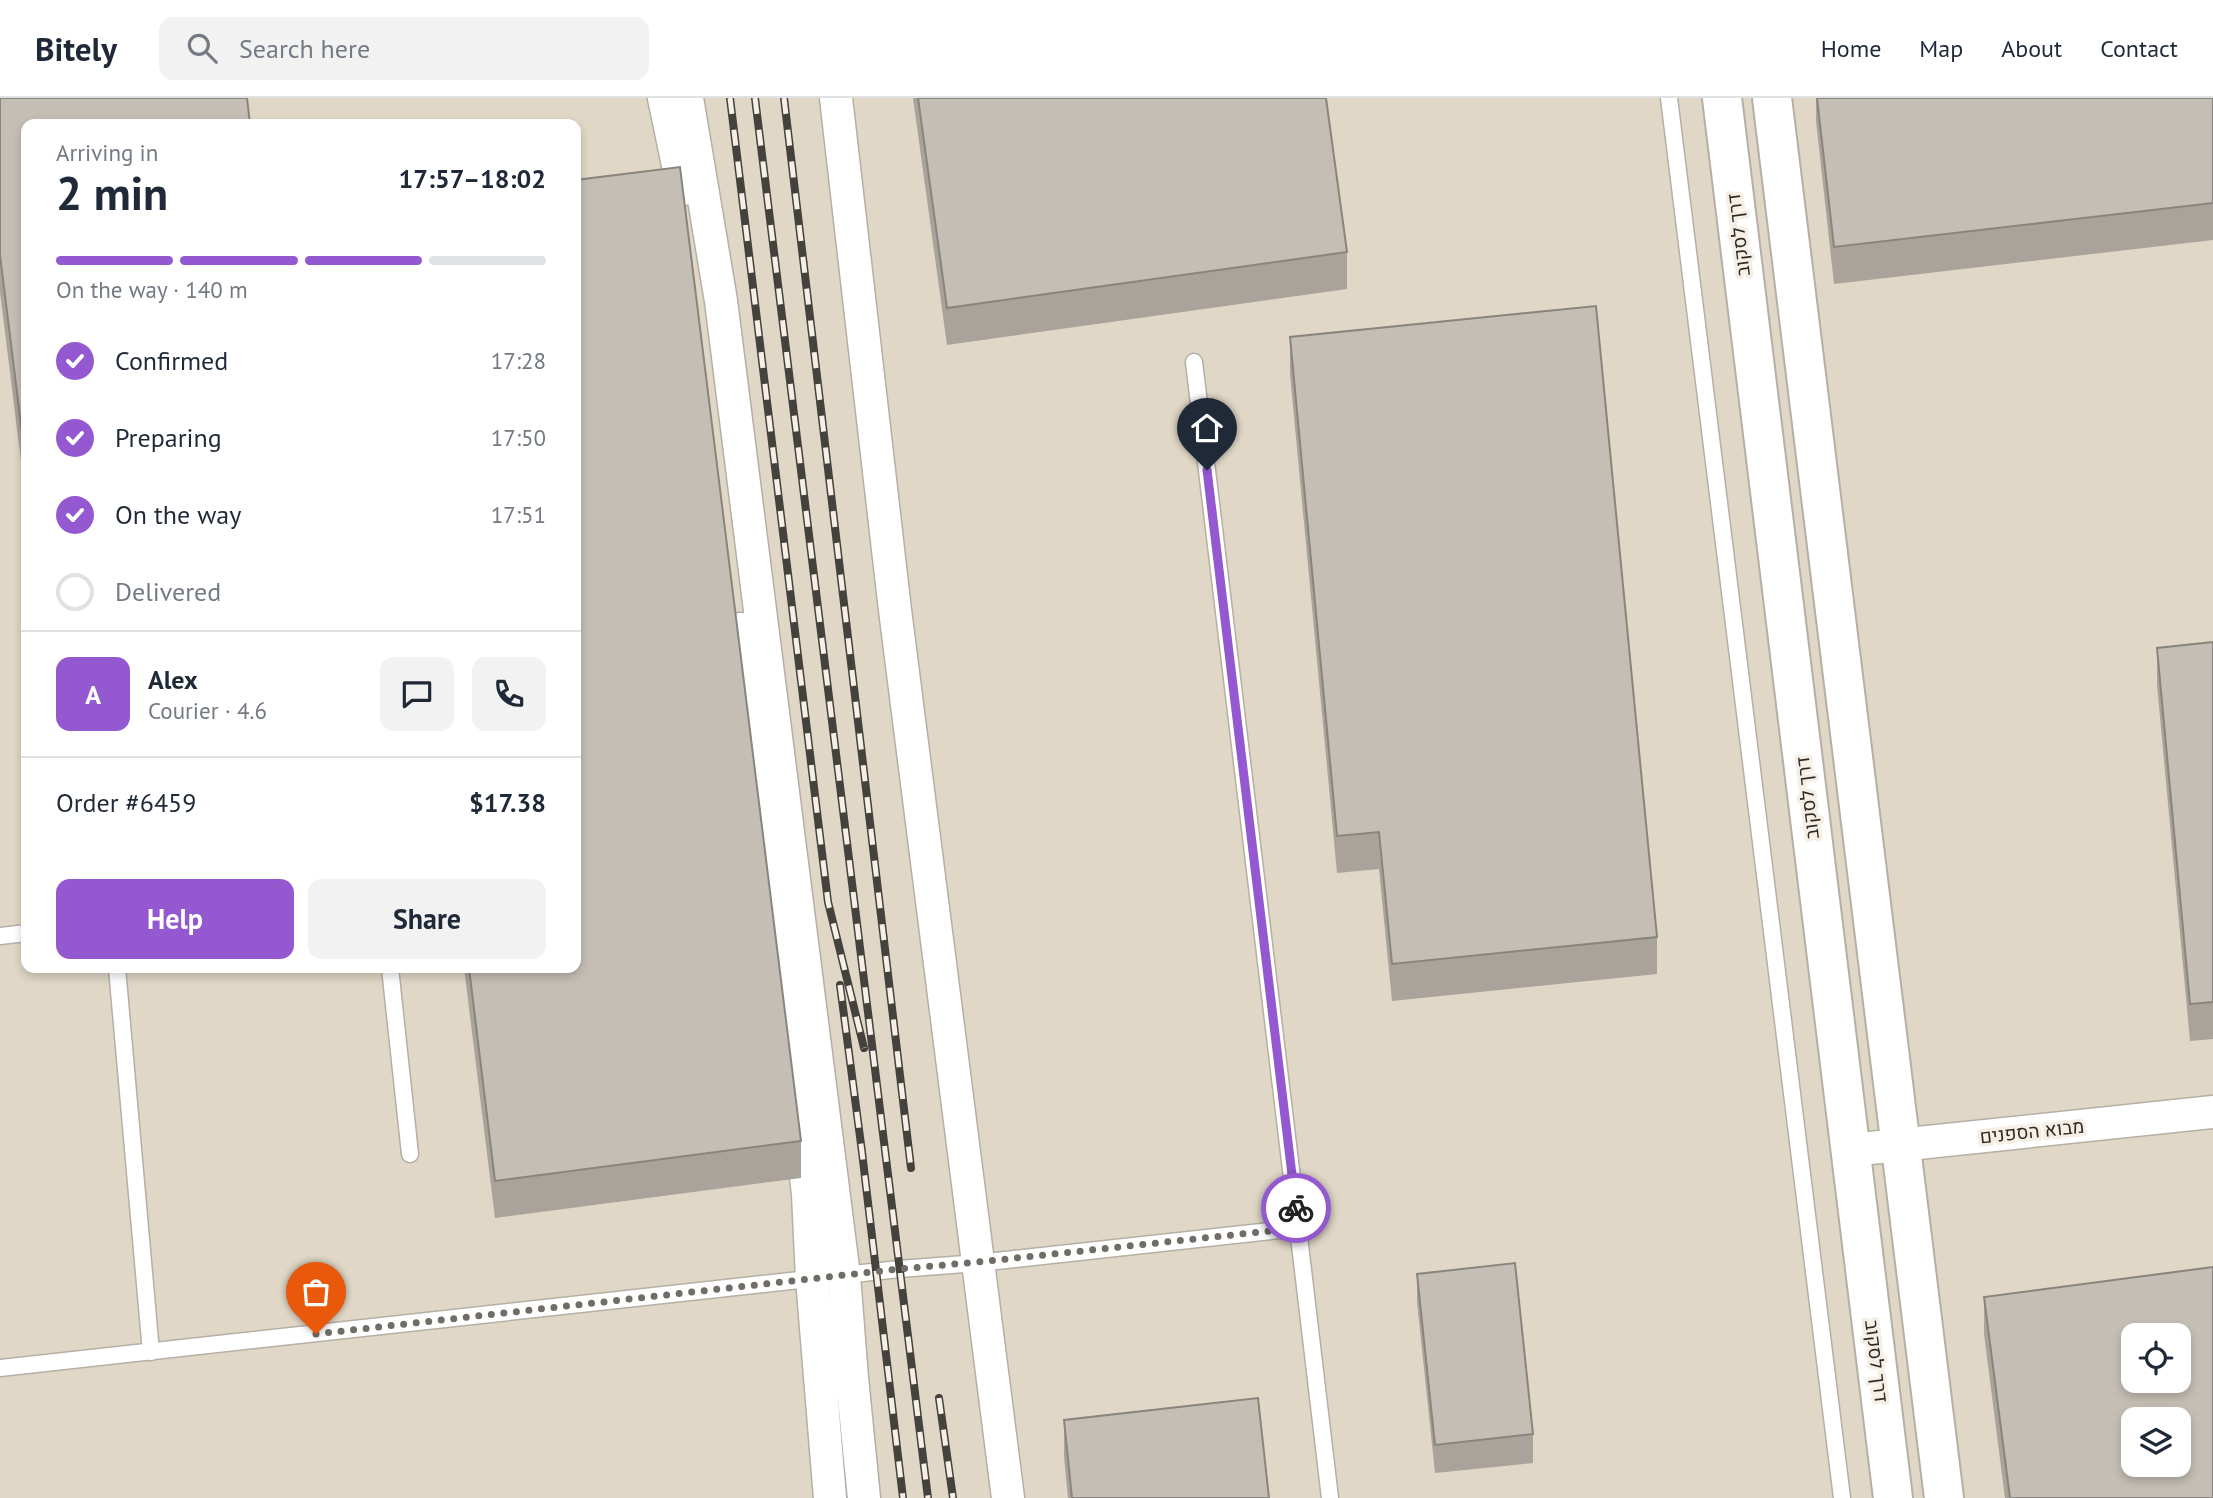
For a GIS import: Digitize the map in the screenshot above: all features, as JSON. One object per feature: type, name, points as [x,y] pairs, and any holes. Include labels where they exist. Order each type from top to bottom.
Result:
[{"type":"street","points":[[664,98],[696,247],[808,1194],[812,1279],[830,1498]]},
{"type":"street","points":[[687,98],[721,301],[844,1276],[864,1498]]},
{"type":"street","points":[[836,98],[895,610],[1008,1498]]},
{"type":"street","name":"דרך לסקוב","points":[[1721,98],[1894,1498]]},
{"type":"street","points":[[1772,98],[1944,1498]]},
{"type":"street","name":"מבוא הספנים","points":[[1851,1150],[2213,1112]]},
{"type":"lane","points":[[1669,98],[1842,1498]]},
{"type":"lane","points":[[1194,362],[1330,1498]]},
{"type":"lane","points":[[0,936],[21,934]]},
{"type":"lane","points":[[117,973],[151,1352]]},
{"type":"lane","points":[[391,973],[410,1154]]},
{"type":"lane","points":[[0,1368],[1298,1228]]},
{"type":"shaded area","points":[[0,98],[2213,98],[2213,1498],[0,1498]]},
{"type":"building","points":[[0,98],[247,98],[249,119],[21,119],[21,425],[0,255]]},
{"type":"building","points":[[918,98],[1326,98],[1347,252],[947,308]]},
{"type":"building","points":[[1817,98],[2213,98],[2213,203],[1834,247]]},
{"type":"building","points":[[680,167],[801,1141],[495,1181],[470,973],[581,973],[581,179]]},
{"type":"building","points":[[1596,306],[1657,937],[1392,964],[1379,832],[1337,836],[1290,337]]},
{"type":"building","points":[[2213,642],[2213,1002],[2190,1004],[2157,648]]},
{"type":"building","points":[[1515,1263],[1533,1434],[1435,1445],[1417,1274]]},
{"type":"building","points":[[2213,1267],[2213,1498],[2010,1498],[1984,1297]]},
{"type":"building","points":[[1258,1398],[1269,1498],[1072,1498],[1064,1420]]},
{"type":"railway","points":[[730,98],[828,902],[864,1048]]},
{"type":"railway","points":[[755,98],[928,1498]]},
{"type":"railway","points":[[784,98],[911,1168]]},
{"type":"railway","points":[[840,985],[903,1498]]},
{"type":"railway","points":[[939,1398],[953,1498]]},
{"type":"way so far","points":[[316,1334],[1298,1228],[1296,1208]]},
{"type":"route","points":[[1207,470],[1296,1208]]}]
